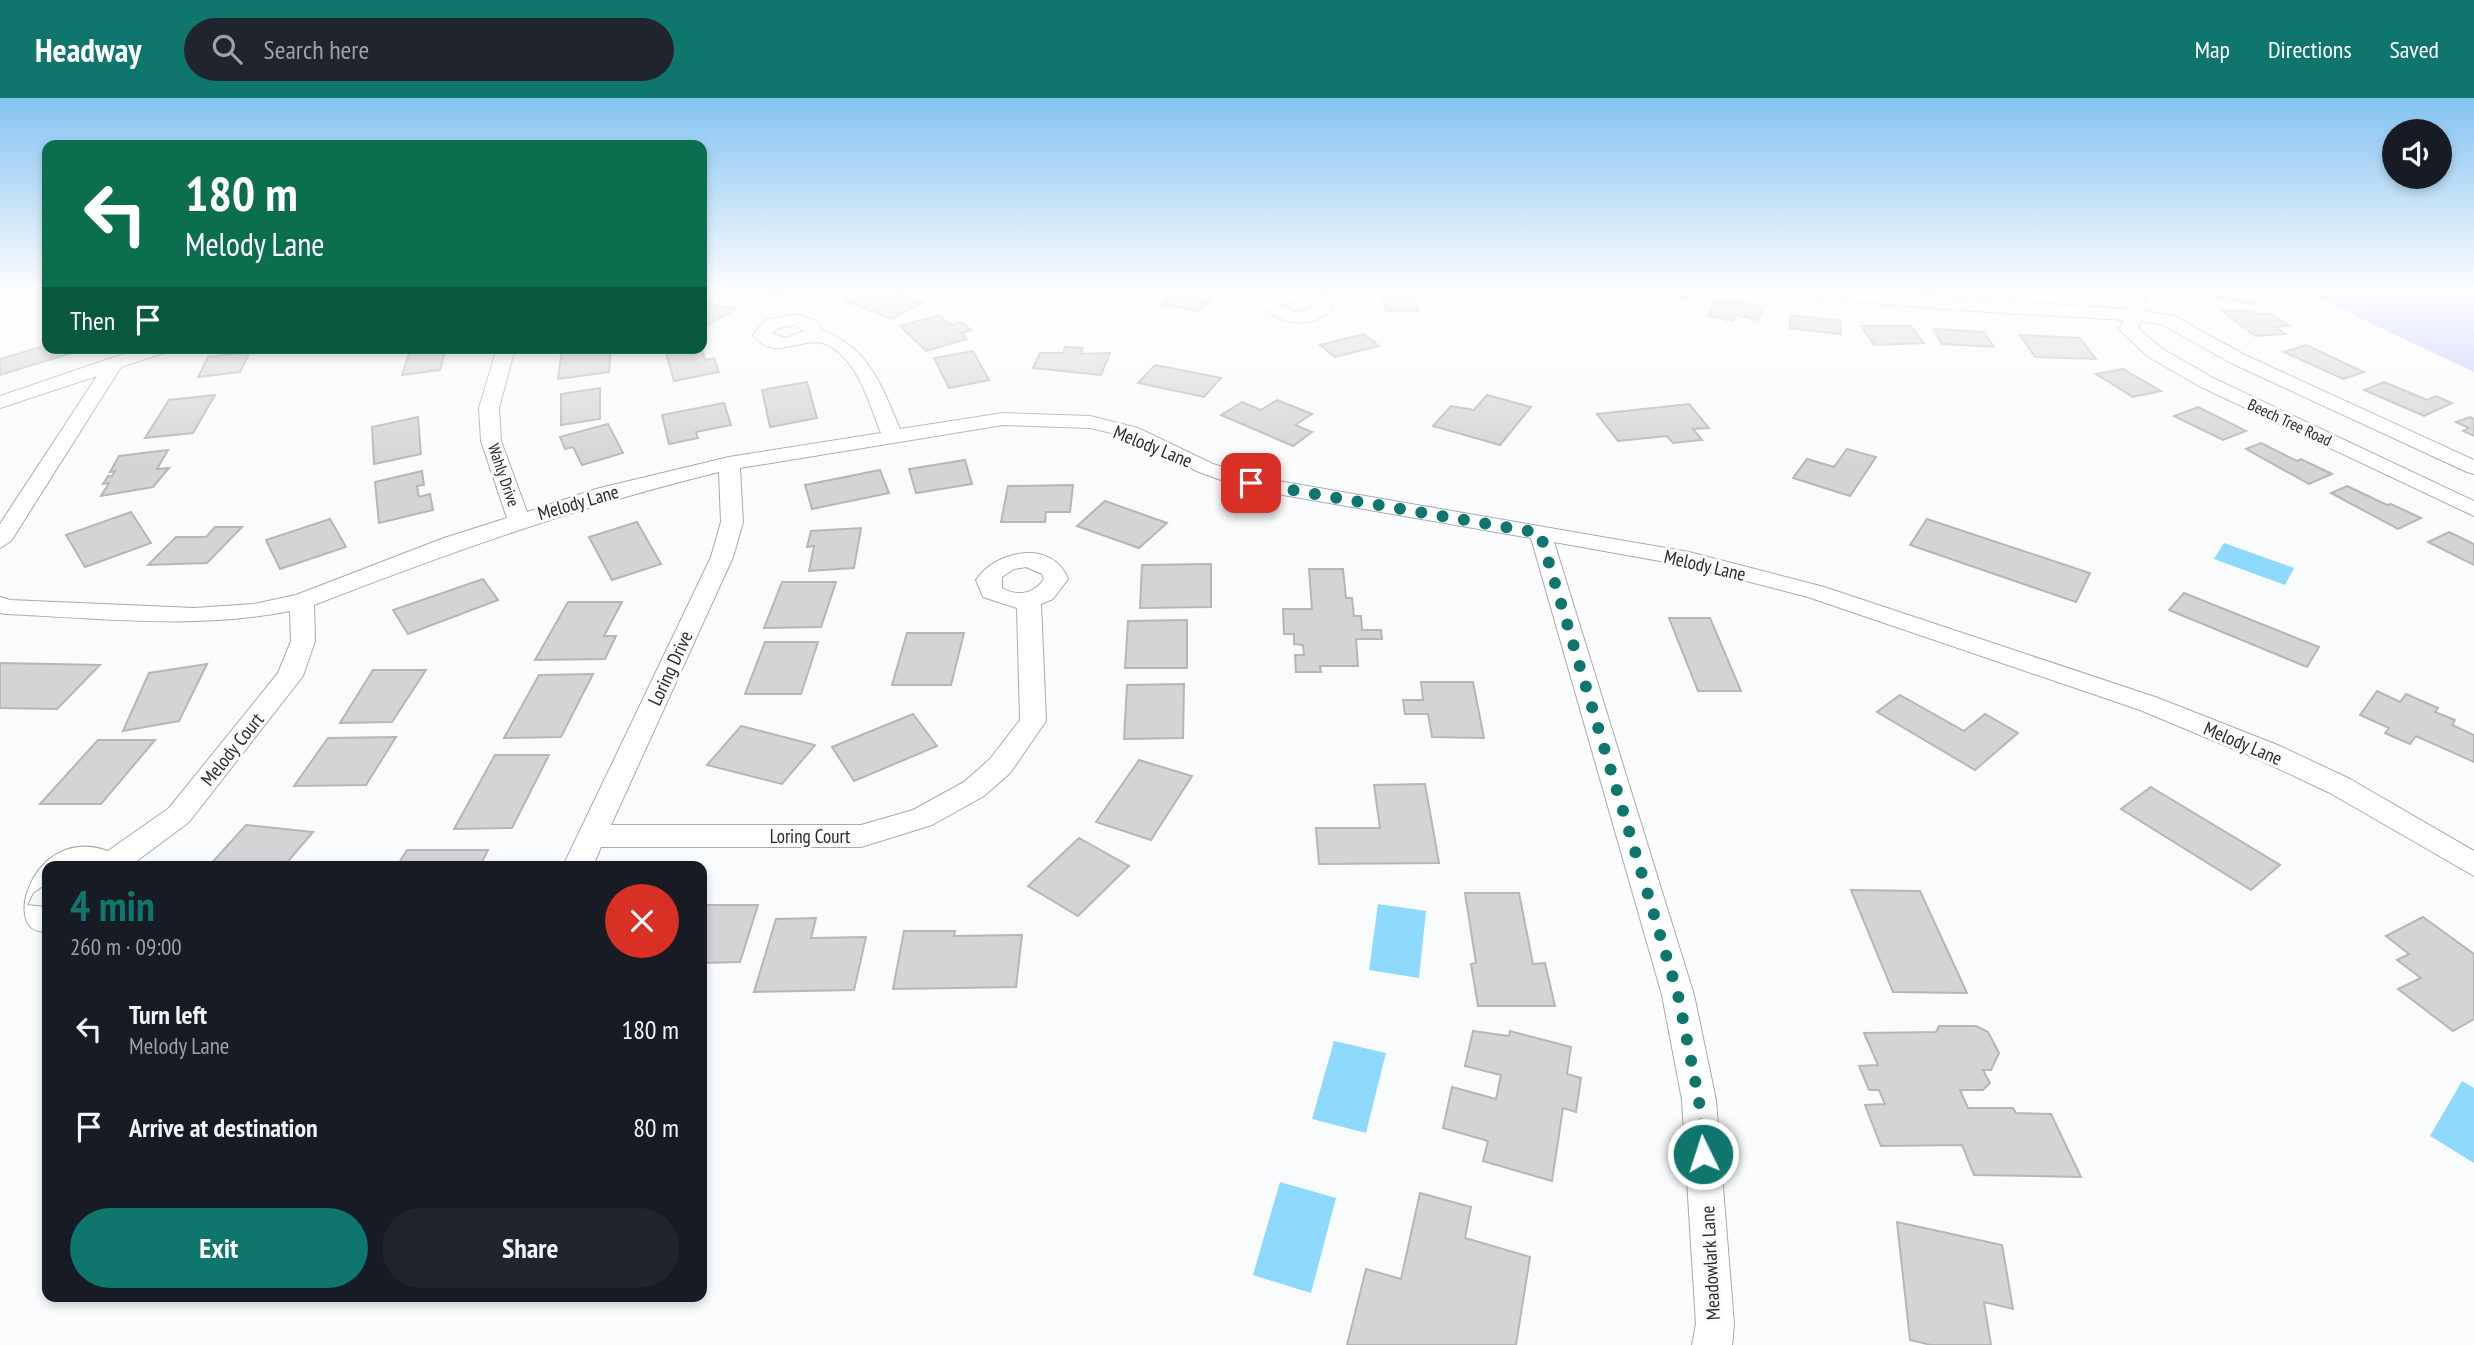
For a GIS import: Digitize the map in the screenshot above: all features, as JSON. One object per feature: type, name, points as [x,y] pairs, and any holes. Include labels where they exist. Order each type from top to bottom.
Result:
[{"type":"street","points":[[845,349],[867,374],[892,435]]},
{"type":"street","name":"Beech Tree Road","points":[[2151,349],[2206,382],[2474,509]]},
{"type":"street","name":"Beech Tree Road","points":[[2220,349],[2474,468]]},
{"type":"street","points":[[0,402],[143,354]]},
{"type":"street","name":"Wahly Drive","points":[[504,354],[489,408],[491,440],[519,520]]},
{"type":"street","points":[[0,541],[114,364]]},
{"type":"street","name":"Melody Lane","points":[[0,604],[6,607],[194,615],[254,611],[302,601],[519,520],[604,494],[729,463],[1003,419],[1090,422],[1131,432],[1206,468],[1251,483],[1689,559],[1816,592],[2148,704],[2340,786],[2474,865]]},
{"type":"street","name":"Loring Drive","points":[[580,861],[722,557],[733,522],[729,463]]},
{"type":"street","name":"Meadowlark Lane","points":[[1540,533],[1681,1008],[1699,1100],[1714,1324],[1712,1345]]},
{"type":"street","name":"Loring Court","points":[[592,836],[861,835],[922,818],[974,789],[1000,766],[1033,721],[1029,600]]},
{"type":"street","name":"Melody Court","points":[[116,861],[179,815],[290,676],[303,641],[302,601]]},
{"type":"street","name":"Melody Court","points":[[66,861],[78,857],[92,857],[100,861]]},
{"type":"street","name":"Melody Court","points":[[42,872],[23,885],[12,905],[14,912],[21,918],[42,919]]},
{"type":"shaded area","points":[[2426,349],[2474,349],[2474,372]]},
{"type":"shaded area","points":[[2224,543],[2294,568],[2285,585],[2214,559]]},
{"type":"shaded area","points":[[1378,904],[1426,911],[1419,978],[1369,970]]},
{"type":"shaded area","points":[[1334,1041],[1386,1053],[1366,1133],[1312,1119]]},
{"type":"shaded area","points":[[2462,1081],[2474,1088],[2474,1163],[2430,1136]]},
{"type":"shaded area","points":[[1280,1182],[1336,1198],[1311,1293],[1253,1275]]},
{"type":"building","points":[[33,349],[42,349],[42,354],[68,354],[0,375],[0,359]]},
{"type":"building","points":[[1064,349],[1082,349],[1080,354],[1110,353],[1101,375],[1033,368],[1040,353],[1063,353]]},
{"type":"building","points":[[1325,349],[1366,349],[1335,357]]},
{"type":"building","points":[[2030,349],[2089,349],[2096,359],[2035,357]]},
{"type":"building","points":[[2315,349],[2364,372],[2343,379],[2284,352]]},
{"type":"building","points":[[973,351],[989,380],[949,388],[934,358]]},
{"type":"building","points":[[249,354],[240,372],[198,377],[208,357]]},
{"type":"building","points":[[409,354],[444,354],[440,370],[402,375]]},
{"type":"building","points":[[561,354],[610,354],[609,372],[558,379]]},
{"type":"building","points":[[666,354],[703,354],[705,360],[714,358],[719,372],[674,381]]},
{"type":"building","points":[[1155,365],[1221,378],[1204,397],[1138,383]]},
{"type":"building","points":[[2123,369],[2161,391],[2133,397],[2096,374]]},
{"type":"building","points":[[807,382],[817,418],[770,427],[762,390]]},
{"type":"building","points":[[2384,382],[2427,400],[2436,396],[2452,403],[2424,416],[2364,390]]},
{"type":"building","points":[[600,388],[600,419],[561,425],[561,394]]},
{"type":"building","points":[[215,395],[193,433],[145,438],[169,400]]},
{"type":"building","points":[[1487,395],[1531,407],[1500,445],[1433,426],[1451,406],[1474,410]]},
{"type":"building","points":[[1277,400],[1312,414],[1295,425],[1312,432],[1293,446],[1221,415],[1242,402],[1261,410]]},
{"type":"building","points":[[724,403],[731,425],[696,432],[698,438],[669,444],[662,415]]},
{"type":"building","points":[[1689,404],[1709,428],[1693,429],[1702,440],[1673,443],[1667,436],[1618,441],[1597,414]]},
{"type":"building","points":[[2198,407],[2246,431],[2223,440],[2174,416]]},
{"type":"building","points":[[418,417],[421,454],[374,464],[372,427]]},
{"type":"building","points":[[2470,417],[2474,419],[2474,436],[2463,431],[2469,428],[2456,422]]},
{"type":"building","points":[[608,424],[623,453],[582,465],[573,447],[565,449],[560,437]]},
{"type":"building","points":[[2261,443],[2332,474],[2309,484],[2246,449]]},
{"type":"building","points":[[1847,449],[1876,457],[1850,496],[1793,478],[1807,459],[1834,467]]},
{"type":"building","points":[[168,450],[157,469],[169,468],[153,487],[101,496],[109,483],[103,484],[115,471],[110,472],[119,456]]},
{"type":"building","points":[[965,460],[972,484],[916,493],[909,469]]},
{"type":"building","points":[[880,470],[889,493],[812,509],[805,485]]},
{"type":"building","points":[[422,471],[424,485],[417,486],[419,497],[430,494],[433,510],[379,523],[375,482]]},
{"type":"building","points":[[1073,485],[1070,512],[1046,512],[1045,522],[1001,522],[1008,486]]},
{"type":"building","points":[[2347,486],[2421,518],[2398,529],[2331,493]]},
{"type":"building","points":[[1105,501],[1167,523],[1139,548],[1077,526]]},
{"type":"building","points":[[131,512],[151,543],[85,567],[66,535]]},
{"type":"building","points":[[330,519],[346,547],[280,569],[266,540]]},
{"type":"building","points":[[1927,519],[2090,573],[2076,602],[1910,545]]},
{"type":"building","points":[[637,522],[661,564],[612,580],[589,537]]},
{"type":"building","points":[[215,527],[242,527],[207,563],[148,565],[176,537],[206,537]]},
{"type":"building","points":[[861,528],[854,568],[809,571],[814,546],[807,547],[811,531]]},
{"type":"building","points":[[2449,532],[2474,544],[2474,565],[2428,542]]},
{"type":"building","points":[[1211,564],[1211,607],[1140,608],[1142,565]]},
{"type":"building","points":[[1309,569],[1343,569],[1346,598],[1352,598],[1354,616],[1361,616],[1362,630],[1381,630],[1382,639],[1356,639],[1358,666],[1320,666],[1321,672],[1296,672],[1295,655],[1304,655],[1303,645],[1294,644],[1294,634],[1284,634],[1283,609],[1312,609]]},
{"type":"building","points":[[483,579],[498,600],[408,634],[393,610]]},
{"type":"building","points":[[782,582],[836,582],[821,627],[764,628]]},
{"type":"building","points":[[2184,593],[2319,647],[2307,667],[2169,610]]},
{"type":"building","points":[[568,602],[622,602],[604,636],[616,636],[605,659],[535,660]]},
{"type":"building","points":[[1669,618],[1710,618],[1741,691],[1698,691]]},
{"type":"building","points":[[1187,620],[1187,668],[1125,668],[1128,621]]},
{"type":"building","points":[[907,633],[964,633],[951,685],[892,685]]},
{"type":"building","points":[[765,642],[818,642],[801,694],[745,694]]},
{"type":"building","points":[[0,663],[100,665],[57,709],[0,708]]},
{"type":"building","points":[[207,664],[179,721],[123,731],[149,673]]},
{"type":"building","points":[[373,670],[426,670],[392,722],[340,723]]},
{"type":"building","points":[[593,674],[561,737],[504,738],[539,675]]},
{"type":"building","points":[[1421,682],[1473,682],[1484,738],[1432,737],[1428,714],[1405,714],[1403,700],[1423,700]]},
{"type":"building","points":[[1184,684],[1183,738],[1124,739],[1127,685]]},
{"type":"building","points":[[2377,691],[2400,702],[2406,694],[2438,708],[2435,712],[2455,720],[2452,725],[2474,735],[2474,762],[2416,736],[2410,744],[2385,733],[2389,728],[2360,715]]},
{"type":"building","points":[[1900,695],[1964,731],[1985,714],[2018,733],[1975,770],[1877,712]]},
{"type":"building","points":[[913,714],[937,746],[854,781],[832,747]]},
{"type":"building","points":[[741,726],[815,745],[782,784],[707,765]]},
{"type":"building","points":[[396,737],[366,785],[294,786],[328,738]]},
{"type":"building","points":[[98,740],[155,740],[101,804],[40,804]]},
{"type":"building","points":[[495,755],[549,755],[512,828],[454,829]]},
{"type":"building","points":[[1139,760],[1192,776],[1151,840],[1096,822]]},
{"type":"building","points":[[1425,784],[1439,863],[1319,864],[1316,828],[1380,828],[1374,785]]},
{"type":"building","points":[[2151,787],[2280,865],[2251,890],[2121,809]]},
{"type":"building","points":[[246,825],[313,832],[288,861],[214,861]]},
{"type":"building","points":[[1079,838],[1129,866],[1078,916],[1028,886]]},
{"type":"building","points":[[407,850],[488,850],[482,861],[400,861]]},
{"type":"building","points":[[1851,890],[1920,891],[1967,993],[1893,992]]},
{"type":"building","points":[[1465,893],[1519,893],[1533,964],[1545,963],[1555,1006],[1478,1006],[1471,964],[1476,963]]},
{"type":"building","points":[[707,905],[758,905],[740,962],[707,963]]},
{"type":"building","points":[[2423,917],[2474,954],[2474,1019],[2453,1031],[2398,989],[2421,978],[2397,960],[2409,954],[2386,936]]},
{"type":"building","points":[[816,918],[811,938],[866,937],[854,990],[754,992],[776,919]]},
{"type":"building","points":[[904,931],[955,931],[954,936],[1022,935],[1016,987],[893,989]]},
{"type":"building","points":[[1939,1026],[1976,1026],[1988,1032],[1999,1053],[1991,1070],[1983,1070],[1990,1083],[1983,1090],[1960,1090],[1968,1108],[2013,1108],[2016,1113],[2051,1114],[2081,1177],[1974,1175],[1962,1145],[1881,1146],[1865,1105],[1885,1104],[1879,1090],[1869,1090],[1859,1066],[1878,1065],[1864,1033],[1936,1032]]},
{"type":"building","points":[[1473,1031],[1509,1036],[1510,1031],[1571,1047],[1567,1074],[1581,1078],[1576,1112],[1563,1108],[1552,1181],[1483,1161],[1488,1141],[1443,1128],[1452,1087],[1496,1099],[1501,1075],[1465,1066]]},
{"type":"building","points":[[1420,1193],[1471,1207],[1465,1238],[1530,1257],[1516,1345],[1347,1345],[1366,1269],[1401,1279]]},
{"type":"building","points":[[1897,1222],[2002,1245],[2013,1309],[1984,1302],[1991,1345],[1931,1345],[1910,1340]]},
{"type":"route","points":[[1251,483],[1540,533],[1678,995],[1699,1100],[1703,1154]]}]
